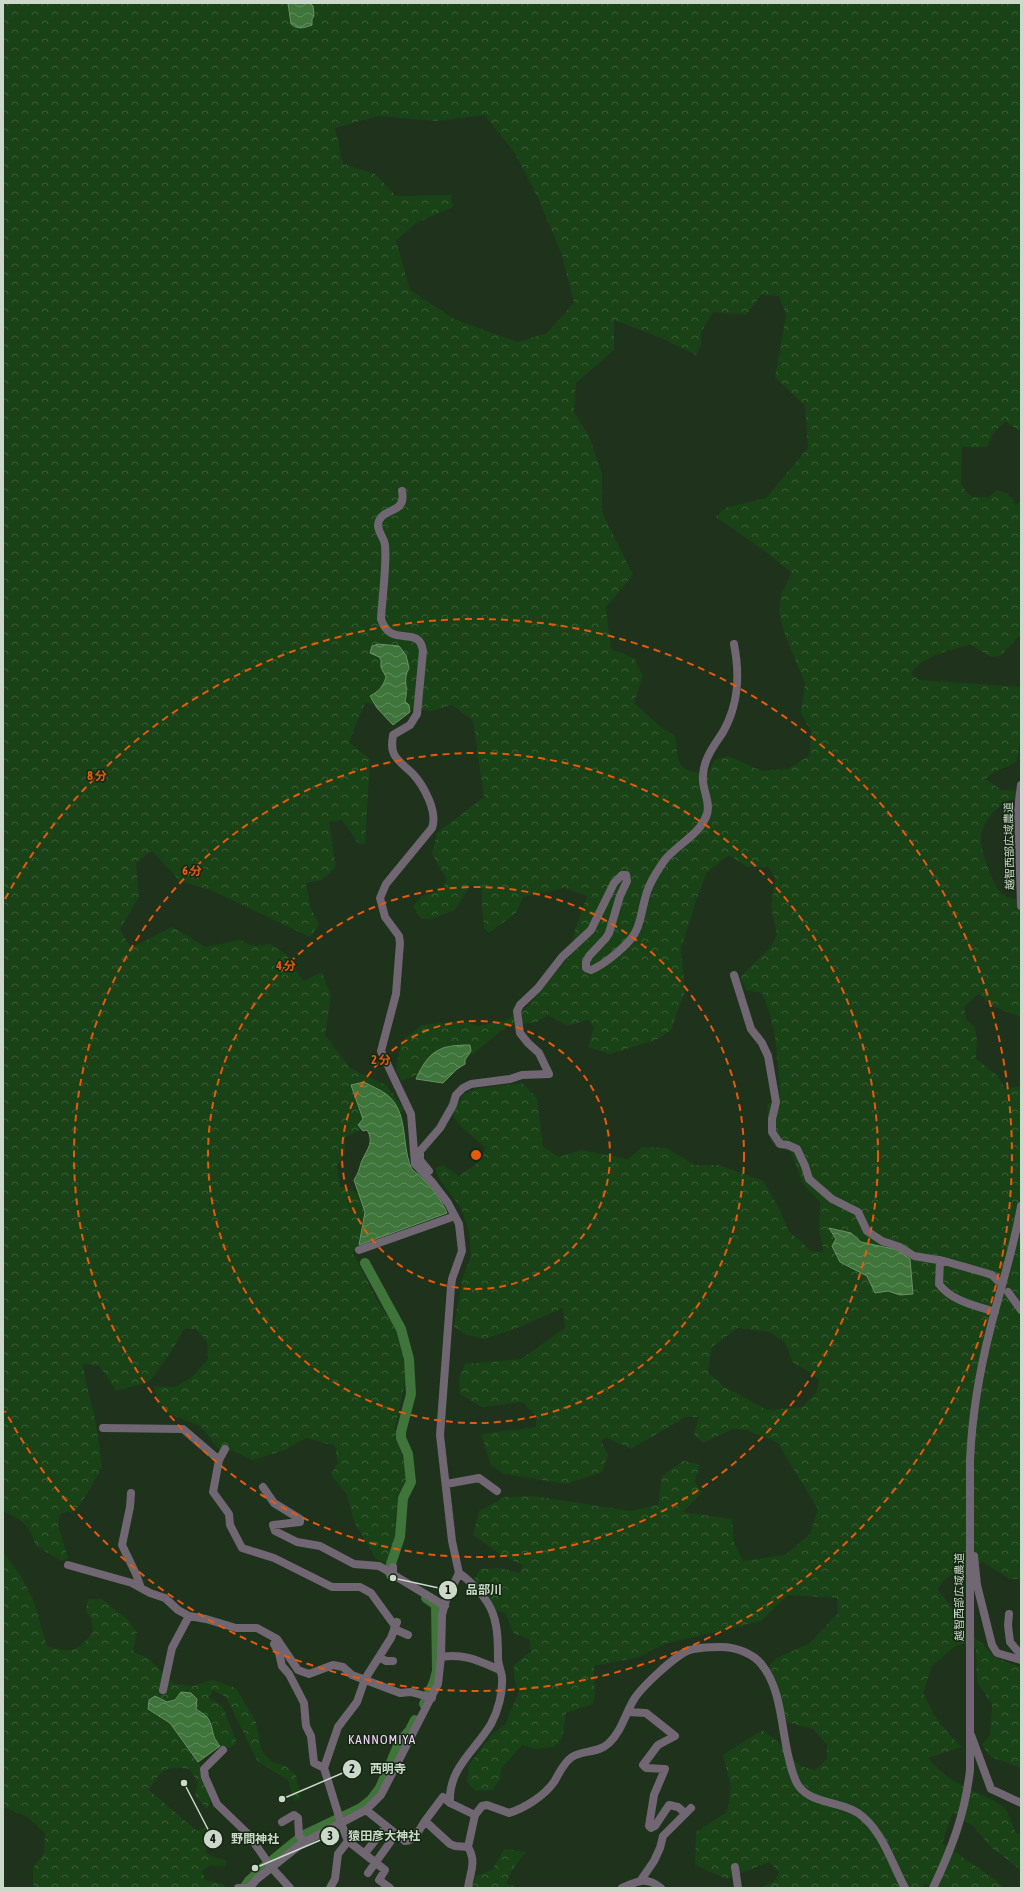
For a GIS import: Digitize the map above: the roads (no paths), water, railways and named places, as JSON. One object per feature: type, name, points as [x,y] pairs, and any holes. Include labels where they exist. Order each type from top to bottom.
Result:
[{"type":"street","points":[[238,1888],[248,1888],[271,1867],[304,1842],[366,1810],[381,1795],[438,1684],[441,1657],[442,1615],[459,1573],[452,1541],[440,1435],[452,1279],[462,1251],[462,1236],[455,1216],[448,1203],[432,1182],[415,1164],[411,1114],[380,1051],[396,994],[400,943],[399,936],[385,917],[380,898],[386,884],[432,828],[434,822],[434,816],[421,786],[414,776],[394,755],[392,747],[393,735],[410,725],[418,714],[423,650],[422,642],[416,637],[397,636],[389,632],[384,628],[381,619],[385,546],[378,526],[379,520],[383,516],[401,505],[404,499],[402,491]]},
{"type":"street","points":[[432,1182],[430,1172],[420,1160],[420,1151],[440,1128],[453,1105],[456,1095],[463,1088],[471,1084],[503,1080],[522,1075],[549,1074],[539,1053],[520,1033],[517,1011],[520,1005],[538,988],[562,957],[591,930],[614,883],[622,875],[626,875],[627,881],[620,896],[609,932],[606,938],[589,956],[586,962],[586,968],[591,970],[598,967],[626,944],[636,932],[646,893],[656,874],[666,859],[703,823],[707,814],[703,775],[709,753],[732,714],[736,700],[738,673],[734,644]]},
{"type":"street","name":"越智西部広域農道","points":[[1021,785],[1018,809],[1021,906]]},
{"type":"street","points":[[734,975],[751,1029],[762,1043],[768,1056],[776,1102],[772,1119],[772,1132],[780,1144],[788,1145],[797,1149],[809,1179],[832,1199],[858,1212],[867,1231],[882,1241],[900,1247],[914,1256],[940,1260],[992,1275],[998,1281]]},
{"type":"street","name":"越智西部広域農道","points":[[933,1888],[956,1837],[964,1810],[970,1770],[970,1460],[972,1426],[977,1391],[1021,1206]]},
{"type":"street","points":[[359,1250],[455,1216]]},
{"type":"street","points":[[940,1260],[939,1284],[945,1290],[972,1305],[995,1312]]},
{"type":"street","points":[[1008,1292],[1021,1310]]},
{"type":"street","points":[[103,1428],[183,1429],[219,1460]]},
{"type":"street","points":[[225,1449],[219,1460],[213,1492],[229,1514],[230,1525],[242,1548],[280,1560],[332,1587],[360,1587],[371,1593],[396,1626],[408,1635]]},
{"type":"street","points":[[446,1484],[479,1478],[497,1491]]},
{"type":"street","points":[[263,1487],[274,1503],[300,1519],[300,1522],[273,1525],[276,1531],[297,1542],[320,1546],[354,1564],[379,1566],[393,1571],[445,1606]]},
{"type":"street","points":[[131,1492],[130,1507],[122,1545],[141,1588]]},
{"type":"street","points":[[970,1553],[974,1555],[977,1585],[992,1645],[997,1653],[1021,1660]]},
{"type":"street","points":[[68,1565],[132,1583],[165,1598],[178,1610],[189,1616],[206,1619],[236,1628],[257,1628],[277,1639],[298,1670],[309,1674],[333,1665],[343,1667],[352,1675],[400,1693],[411,1692],[432,1698]]},
{"type":"street","points":[[450,1803],[453,1780],[463,1760],[491,1724],[499,1707],[502,1678],[493,1614],[485,1600],[468,1579],[459,1573]]},
{"type":"street","points":[[1009,1614],[1010,1642],[1021,1655]]},
{"type":"street","points":[[163,1690],[172,1648],[189,1616]]},
{"type":"street","points":[[390,1888],[379,1880],[385,1870],[348,1840],[341,1823],[324,1768],[338,1727],[357,1702],[365,1679],[391,1638],[396,1626]]},
{"type":"street","points":[[270,1634],[279,1653],[282,1666],[289,1674],[304,1703],[314,1763],[324,1768]]},
{"type":"street","points":[[468,1888],[474,1862],[468,1847],[475,1815],[482,1806],[487,1805],[508,1813],[524,1806],[545,1792],[564,1765],[572,1757],[608,1745],[615,1736],[634,1700],[646,1685],[678,1656],[688,1651],[725,1647],[736,1649],[753,1656],[762,1664],[773,1685],[785,1745],[793,1775],[798,1786],[806,1793],[817,1798],[849,1808],[859,1813],[869,1823],[880,1839],[905,1888]]},
{"type":"street","points":[[441,1657],[456,1655],[468,1657],[500,1670]]},
{"type":"street","points":[[379,1656],[389,1662],[393,1661]]},
{"type":"street","points":[[622,1888],[641,1880],[654,1861],[660,1848],[663,1836],[688,1811],[670,1805],[655,1826],[650,1828],[649,1826],[654,1795],[665,1769],[646,1768],[643,1765],[658,1745],[675,1736],[646,1713],[628,1712]]},
{"type":"street","points":[[970,1732],[974,1738],[980,1761],[991,1789],[1021,1803]]},
{"type":"street","points":[[223,1750],[204,1769],[205,1777],[217,1804],[248,1834],[271,1867],[290,1888]]},
{"type":"street","points":[[366,1810],[407,1841],[415,1836],[443,1797],[450,1803],[475,1815]]},
{"type":"street","points":[[282,1822],[294,1815],[298,1818],[299,1835],[304,1842]]},
{"type":"street","points":[[425,1821],[433,1826],[450,1844],[468,1847]]},
{"type":"street","points":[[365,1853],[386,1826]]},
{"type":"street","points":[[368,1873],[396,1834]]},
{"type":"street","points":[[330,1888],[335,1879],[338,1854],[348,1840]]},
{"type":"street","points":[[735,1867],[738,1888]]},
{"type":"street","points":[[641,1880],[655,1883],[661,1888]]},
{"type":"water","points":[[288,3],[310,3],[313,6],[314,16],[312,19],[312,25],[301,28],[291,24]]},
{"type":"water","points":[[378,644],[399,646],[406,655],[409,668],[406,677],[405,701],[409,705],[410,712],[393,725],[377,708],[370,696],[380,688],[386,677],[381,667],[381,660],[379,657],[370,653],[372,646]]},
{"type":"water","points":[[470,1045],[471,1051],[465,1060],[465,1064],[457,1069],[443,1083],[416,1079],[426,1061],[437,1051],[451,1046]]},
{"type":"water","points":[[364,1082],[383,1092],[393,1101],[398,1109],[401,1119],[408,1158],[412,1168],[433,1190],[447,1213],[359,1245],[365,1212],[354,1180],[369,1146],[370,1139],[367,1130],[363,1131],[358,1125],[363,1119],[351,1085]]},
{"type":"water","points":[[829,1228],[851,1233],[861,1242],[898,1250],[910,1259],[913,1294],[900,1295],[888,1291],[875,1293],[867,1276],[840,1262],[832,1246],[836,1239]]},
{"type":"water","points":[[181,1692],[191,1693],[197,1699],[196,1709],[207,1717],[215,1739],[220,1746],[198,1762],[170,1723],[148,1709],[149,1700],[155,1696],[167,1702],[175,1700]]},
{"type":"waterway","points":[[365,1263],[401,1329],[409,1359],[411,1394],[401,1432],[401,1438],[408,1454],[411,1482],[403,1498],[400,1537],[389,1570],[391,1575]]},
{"type":"waterway","points":[[424,1704],[434,1682],[437,1671],[436,1605],[426,1598]]},
{"type":"waterway","points":[[244,1888],[249,1881],[264,1867],[302,1836],[361,1808],[371,1800],[380,1788],[400,1741],[410,1730],[415,1720]]},
{"type":"place","name":"品部川","points":[[393,1578]]},
{"type":"place","name":"野間神社","points":[[184,1783]]},
{"type":"place","name":"西明寺","points":[[282,1799]]},
{"type":"place","name":"猿田彦大神社","points":[[255,1868]]},
{"type":"district","name":"KANNOMIYA","points":[[382,1739]]}]
